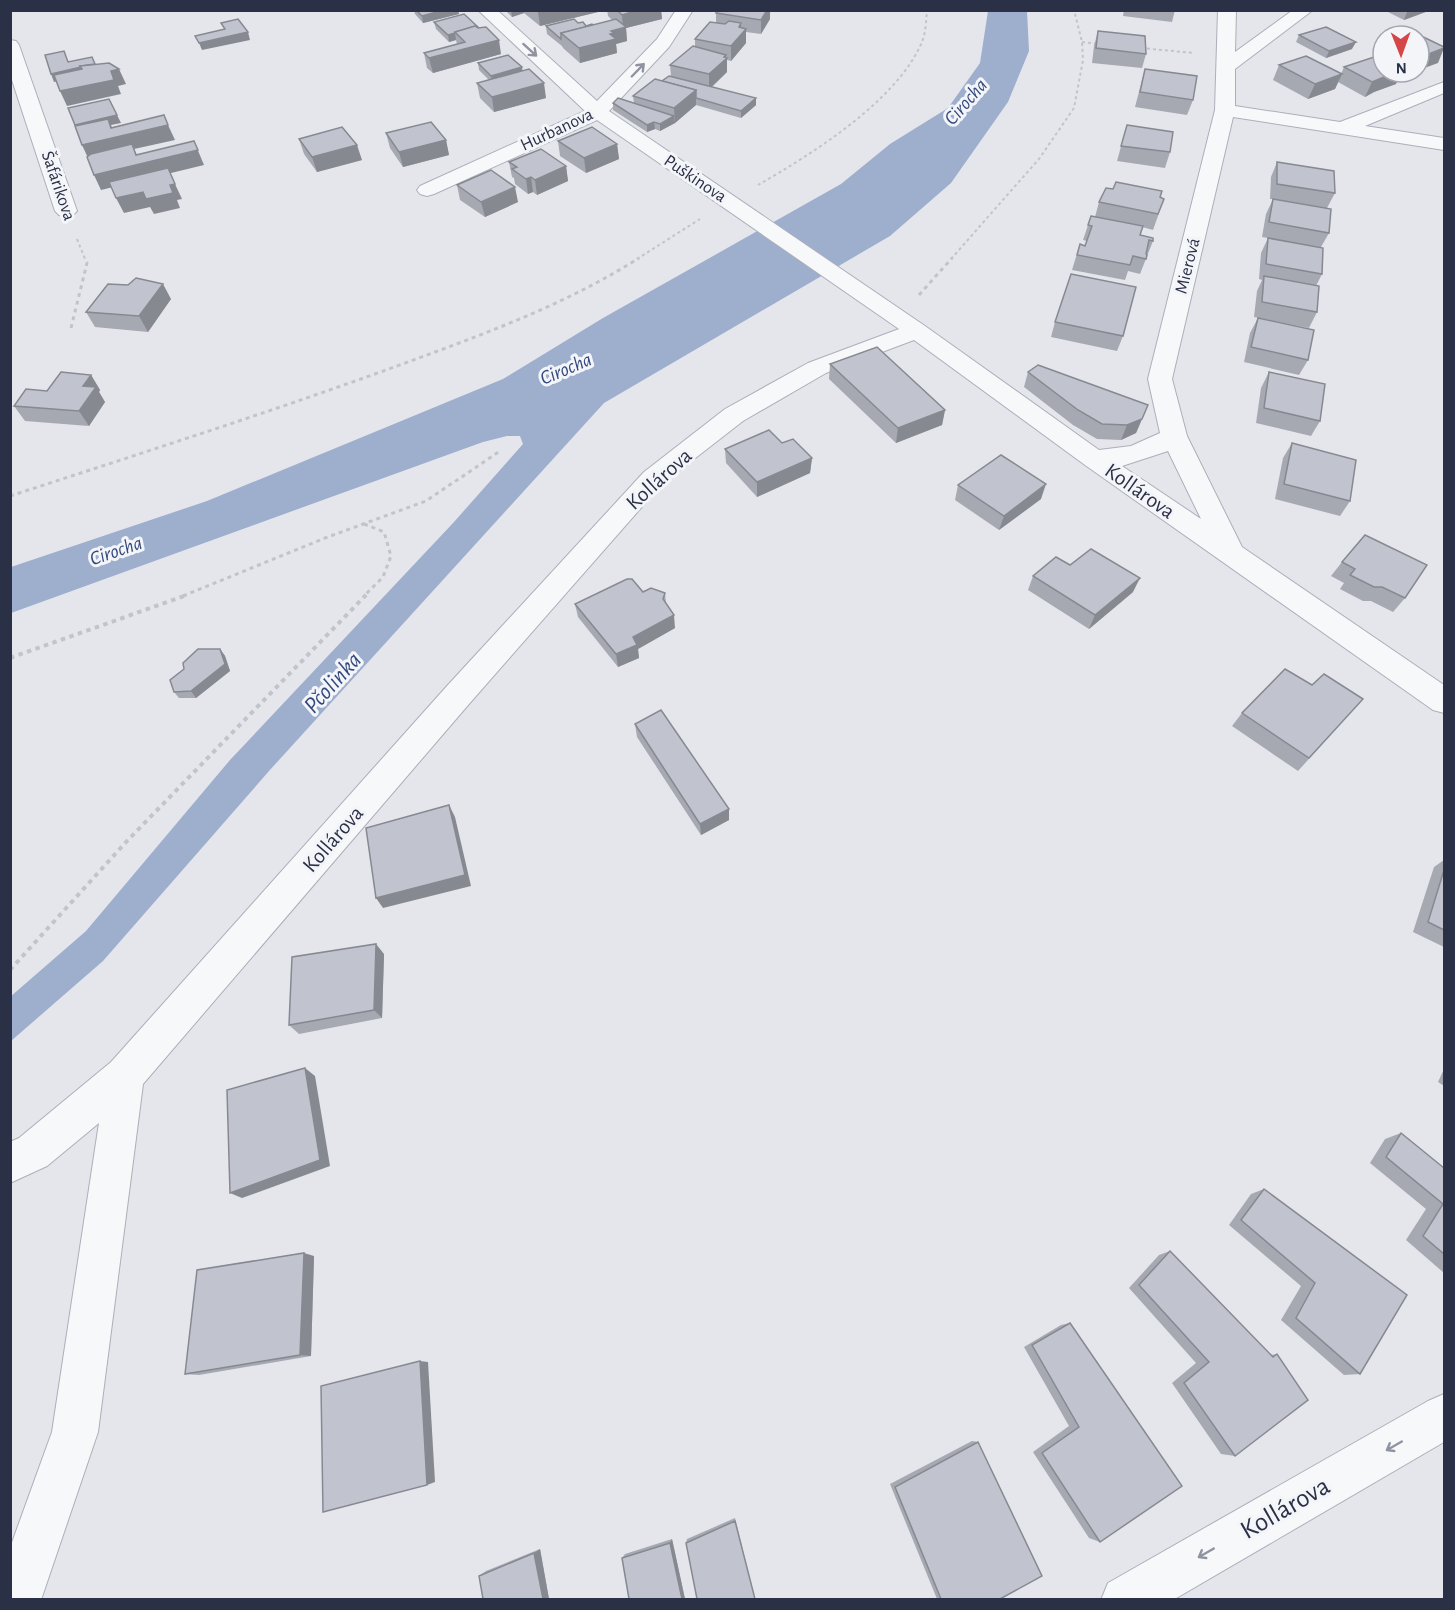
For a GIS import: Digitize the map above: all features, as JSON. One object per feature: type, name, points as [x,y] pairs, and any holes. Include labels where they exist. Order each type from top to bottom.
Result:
[{"type":"street","name":"Puškinova","points":[[486,10],[598,112],[905,322]]},
{"type":"street","name":"Hurbanova","points":[[428,190],[598,112],[663,43],[685,10]]},
{"type":"street","name":"Mierová","points":[[1227,10],[1225,110],[1160,379],[1173,436],[1232,555]]},
{"type":"street","points":[[1227,66],[1305,10]]},
{"type":"street","name":"Šafárikova","points":[[10,45],[66,211]]},
{"type":"street","points":[[1339,130],[1444,87]]},
{"type":"street","points":[[1225,110],[1339,130],[1444,144]]},
{"type":"street","name":"Kollárova","points":[[10,1163],[33,1152],[124,1076],[458,695],[653,477],[734,416],[817,368],[905,322],[1094,459],[1444,701]]},
{"type":"street","points":[[1094,459],[1121,459],[1154,449],[1173,436]]},
{"type":"street","points":[[16,1599],[75,1432],[124,1076]]},
{"type":"street","name":"Kollárova","points":[[1125,1599],[1444,1417]]},
{"type":"path","points":[[728,201],[810,156],[877,104],[922,45],[927,10]]},
{"type":"path","points":[[905,322],[1040,159],[1074,108],[1083,60],[1082,42],[1074,10]]},
{"type":"path","points":[[1082,42],[1105,44]]},
{"type":"path","points":[[1139,48],[1195,53]]},
{"type":"path","name":"Šafárikova","points":[[66,211],[87,263],[71,328]]},
{"type":"path","points":[[10,496],[269,412],[506,326],[607,278],[705,215]]},
{"type":"path","points":[[10,658],[174,600],[426,501],[500,451]]},
{"type":"path","points":[[10,970],[127,841],[383,578],[392,556],[384,532],[364,524]]},
{"type":"water","points":[[988,11],[1027,11],[1029,51],[1008,102],[951,183],[890,236],[604,403],[269,771],[103,961],[11,1041],[10,997],[86,931],[230,760],[454,522],[523,444],[520,436],[507,436],[483,442],[11,613],[11,567],[207,501],[503,379],[603,318],[841,184],[890,144],[948,108],[980,63]]},
{"type":"building","points":[[416,10],[444,10],[422,16]]},
{"type":"building","points":[[617,10],[638,10],[622,15]]},
{"type":"building","points":[[718,10],[767,10],[761,20],[716,13]]},
{"type":"building","points":[[464,14],[478,27],[448,35],[434,22]]},
{"type":"building","points":[[238,19],[248,32],[199,43],[195,36],[225,29],[221,23]]},
{"type":"building","points":[[574,19],[578,23],[583,22],[586,26],[593,25],[561,33],[561,39],[546,26]]},
{"type":"building","points":[[616,19],[626,27],[611,31],[614,33],[610,34],[616,39],[579,48],[561,33]]},
{"type":"building","points":[[729,21],[741,23],[739,27],[746,29],[731,46],[695,39],[710,22],[725,24]]},
{"type":"building","points":[[475,26],[486,27],[499,40],[429,58],[424,53],[465,42],[455,32]]},
{"type":"building","points":[[1326,27],[1356,42],[1329,51],[1299,35]]},
{"type":"building","points":[[1098,31],[1145,36],[1146,54],[1096,48]]},
{"type":"building","points":[[1431,41],[1444,47],[1431,53]]},
{"type":"building","points":[[693,46],[726,55],[724,57],[727,58],[709,74],[670,65]]},
{"type":"building","points":[[64,51],[68,62],[92,57],[95,64],[51,74],[45,55]]},
{"type":"building","points":[[508,55],[522,67],[491,76],[478,63]]},
{"type":"building","points":[[1306,56],[1342,74],[1315,84],[1279,65]]},
{"type":"building","points":[[1371,58],[1371,81],[1344,67]]},
{"type":"building","points":[[109,63],[119,69],[111,71],[114,80],[60,91],[54,75],[82,69],[80,66]]},
{"type":"building","points":[[529,69],[544,83],[492,97],[477,83]]},
{"type":"building","points":[[1145,69],[1197,76],[1193,100],[1140,92]]},
{"type":"building","points":[[669,76],[756,98],[741,111],[696,98],[696,90],[662,81]]},
{"type":"building","points":[[655,79],[696,90],[674,108],[633,96]]},
{"type":"building","points":[[618,98],[674,116],[660,124],[654,122],[647,125],[613,103]]},
{"type":"building","points":[[109,99],[117,115],[75,125],[68,108]]},
{"type":"building","points":[[164,115],[168,125],[82,145],[75,126],[108,119],[111,128]]},
{"type":"building","points":[[431,122],[446,140],[399,152],[386,133]]},
{"type":"building","points":[[1127,125],[1173,132],[1170,152],[1121,146]]},
{"type":"building","points":[[342,127],[357,145],[312,157],[299,139]]},
{"type":"building","points":[[592,127],[617,144],[584,158],[558,141]]},
{"type":"building","points":[[194,141],[198,150],[94,175],[87,157],[132,144],[136,155]]},
{"type":"building","points":[[541,149],[566,166],[535,180],[531,177],[526,179],[512,169],[517,167],[509,162]]},
{"type":"building","points":[[1277,162],[1334,171],[1335,193],[1277,184]]},
{"type":"building","points":[[168,168],[175,184],[170,185],[173,193],[146,199],[143,192],[116,198],[109,182]]},
{"type":"building","points":[[491,170],[515,187],[481,202],[457,185]]},
{"type":"building","points":[[1116,182],[1162,191],[1160,197],[1164,199],[1158,214],[1099,202],[1106,188],[1113,189]]},
{"type":"building","points":[[1273,199],[1331,209],[1329,233],[1269,222]]},
{"type":"building","points":[[1091,216],[1143,226],[1140,235],[1153,238],[1153,241],[1149,240],[1146,259],[1133,256],[1130,265],[1077,255],[1080,244],[1085,246],[1092,226],[1088,225]]},
{"type":"building","points":[[1268,238],[1323,248],[1322,274],[1266,264]]},
{"type":"building","points":[[1071,274],[1136,287],[1123,336],[1055,322]]},
{"type":"building","points":[[1264,276],[1319,286],[1317,312],[1262,302]]},
{"type":"building","points":[[136,278],[163,284],[139,316],[86,312],[108,284],[128,285]]},
{"type":"building","points":[[1258,318],[1314,330],[1308,360],[1251,347]]},
{"type":"building","points":[[877,347],[945,410],[898,428],[830,364]]},
{"type":"building","points":[[1038,365],[1148,405],[1142,419],[1127,425],[1102,424],[1078,410],[1028,372]]},
{"type":"building","points":[[61,372],[91,375],[83,386],[96,387],[79,411],[14,406],[26,389],[47,391]]},
{"type":"building","points":[[1269,372],[1325,384],[1320,421],[1264,408]]},
{"type":"building","points":[[769,430],[782,443],[793,439],[812,458],[757,482],[725,449]]},
{"type":"building","points":[[1292,443],[1356,460],[1350,501],[1284,484]]},
{"type":"building","points":[[1001,455],[1046,484],[1004,516],[958,485]]},
{"type":"building","points":[[1365,535],[1427,565],[1405,598],[1382,587],[1374,587],[1350,575],[1355,569],[1342,562]]},
{"type":"building","points":[[1091,549],[1140,578],[1095,615],[1033,576],[1056,557],[1070,565]]},
{"type":"building","points":[[627,579],[632,579],[643,592],[651,588],[665,593],[663,599],[674,615],[633,637],[637,645],[616,654],[575,604]]},
{"type":"building","points":[[198,649],[220,649],[225,664],[191,691],[174,692],[170,680],[184,669],[183,663]]},
{"type":"building","points":[[1285,669],[1312,685],[1324,674],[1363,699],[1309,758],[1242,713]]},
{"type":"building","points":[[661,710],[729,809],[700,824],[635,724]]},
{"type":"building","points":[[449,805],[465,875],[376,898],[366,828]]},
{"type":"building","points":[[1444,870],[1444,930],[1428,922]]},
{"type":"building","points":[[376,944],[374,1010],[289,1025],[292,957]]},
{"type":"building","points":[[305,1068],[320,1160],[230,1193],[227,1090]]},
{"type":"building","points":[[1401,1133],[1444,1168],[1444,1254],[1423,1236],[1443,1204],[1386,1157]]},
{"type":"building","points":[[1264,1189],[1407,1295],[1360,1374],[1296,1318],[1315,1283],[1241,1220]]},
{"type":"building","points":[[1170,1251],[1273,1357],[1277,1354],[1308,1400],[1235,1456],[1184,1383],[1209,1362],[1139,1285]]},
{"type":"building","points":[[304,1253],[300,1355],[185,1374],[197,1270]]},
{"type":"building","points":[[1070,1323],[1182,1486],[1100,1542],[1042,1453],[1079,1427],[1032,1345]]},
{"type":"building","points":[[420,1361],[427,1485],[323,1512],[321,1386]]},
{"type":"building","points":[[978,1442],[1042,1576],[1000,1599],[941,1599],[895,1487]]},
{"type":"building","points":[[735,1521],[755,1599],[697,1599],[686,1543]]},
{"type":"building","points":[[670,1543],[682,1599],[629,1599],[622,1558]]},
{"type":"building","points":[[534,1553],[543,1599],[483,1599],[479,1576]]},
{"type":"water label","name":"Cirocha","points":[[966,102]]},
{"type":"water label","name":"Cirocha","points":[[566,369]]},
{"type":"water label","name":"Cirocha","points":[[116,551]]},
{"type":"water label","name":"Pčolinka","points":[[333,683]]}]
